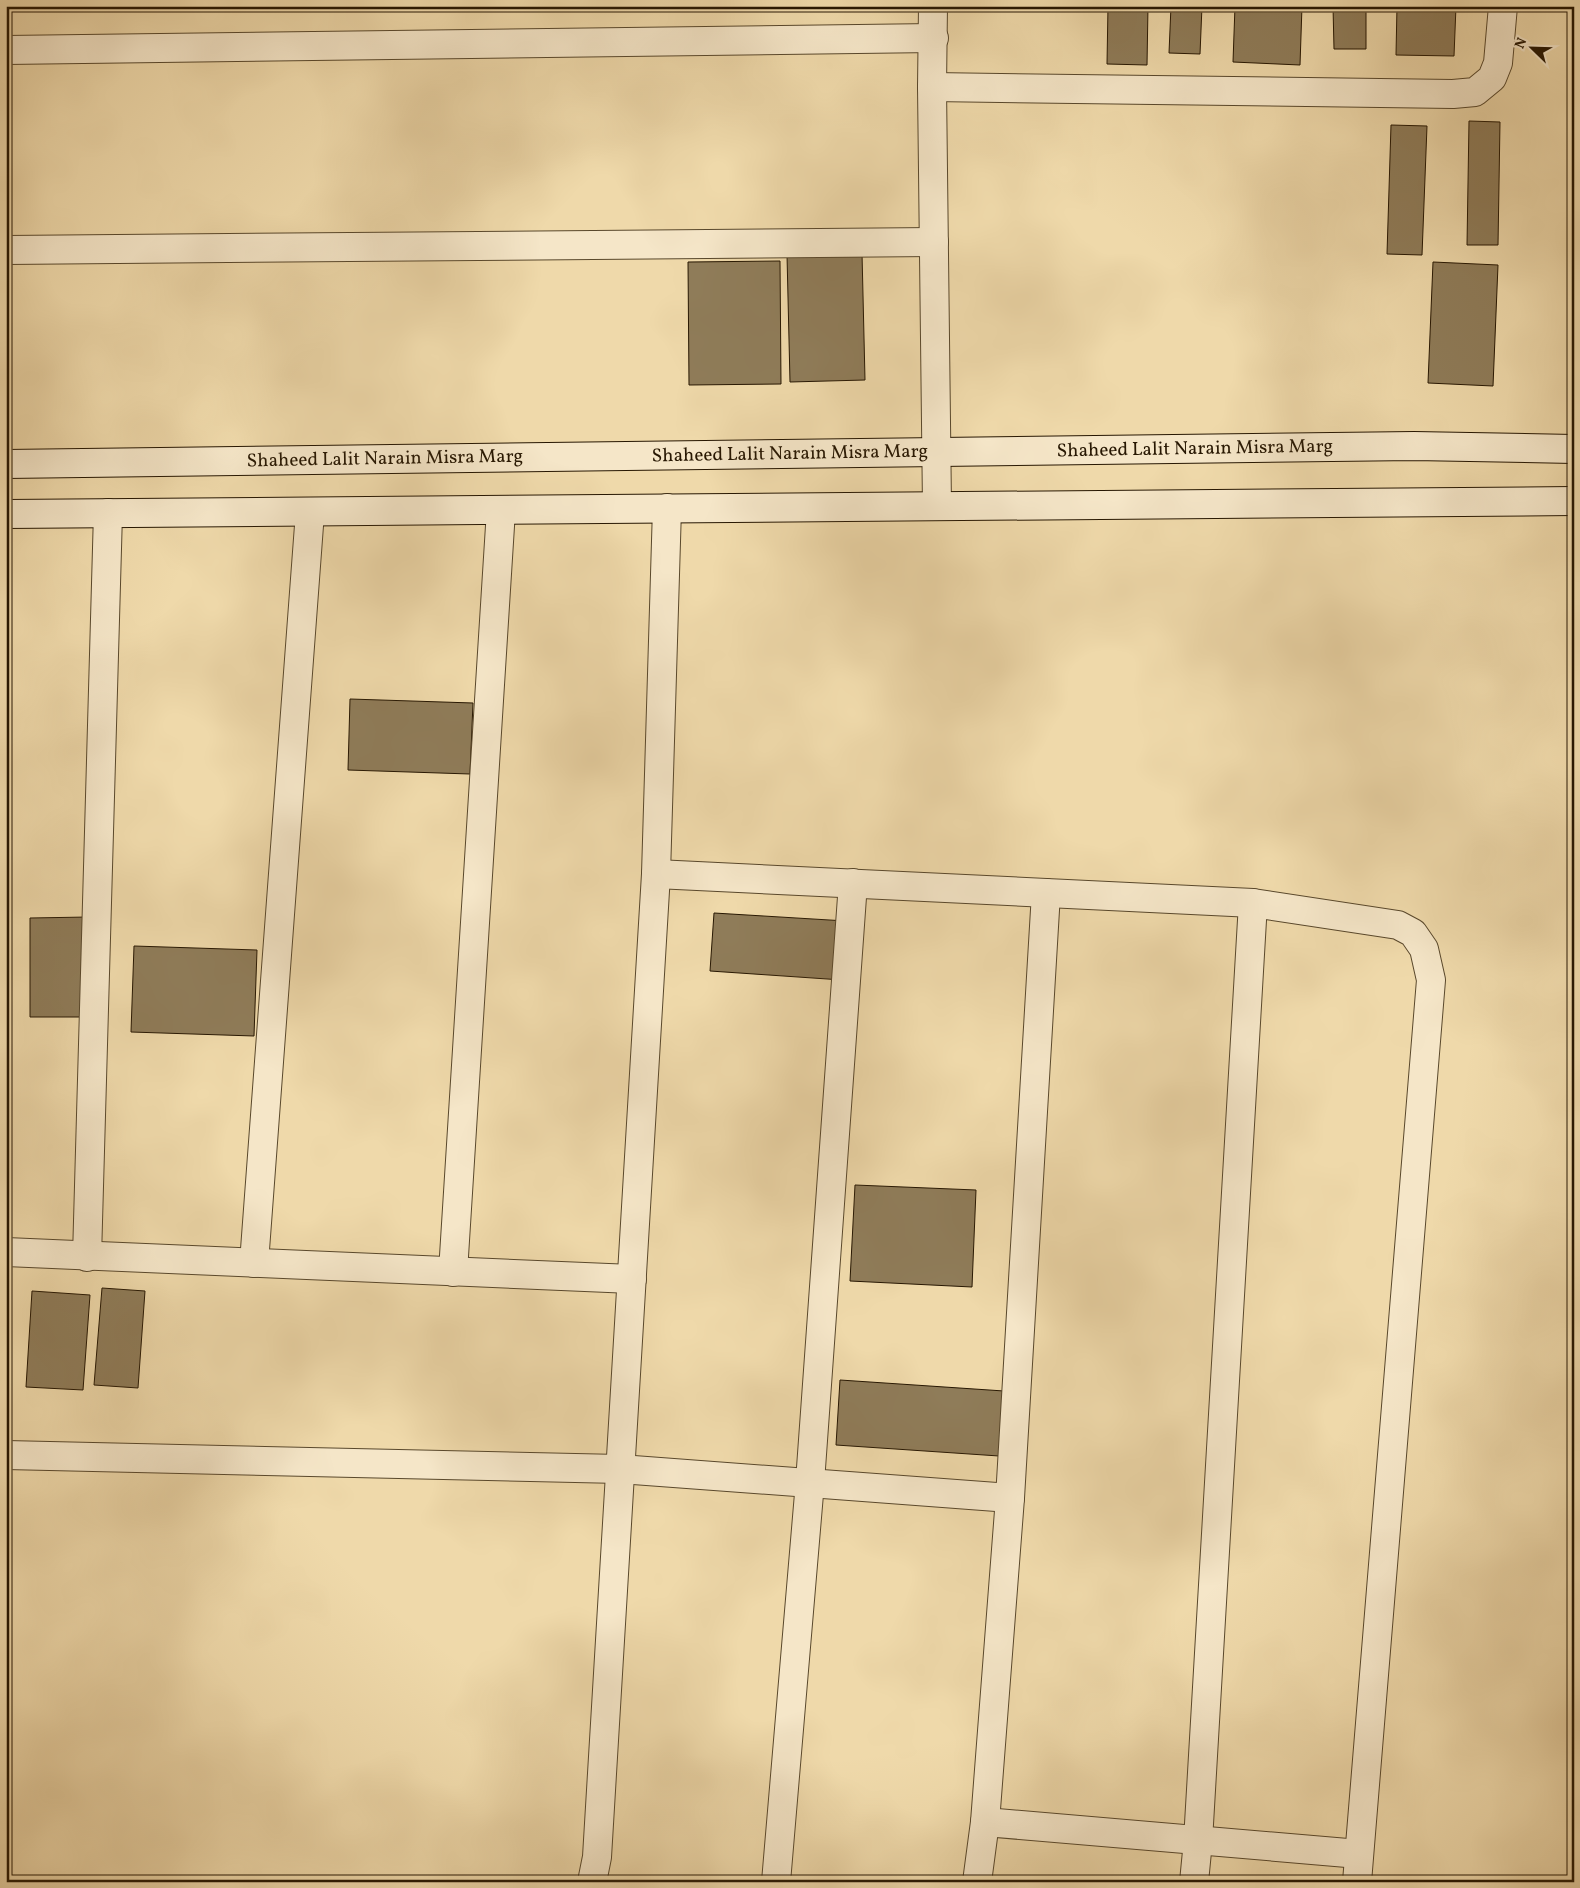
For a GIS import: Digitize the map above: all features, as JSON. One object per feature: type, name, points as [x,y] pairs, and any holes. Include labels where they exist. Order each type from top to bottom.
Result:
[{"type":"street","points":[[933,6],[932,87],[937,506]]},
{"type":"street","points":[[932,87],[1453,94],[1475,92],[1492,78],[1498,63],[1503,6]]},
{"type":"street","points":[[6,50],[934,38]]},
{"type":"street","points":[[6,250],[934,242]]},
{"type":"street","name":"Shaheed Lalit Narain Misra Marg","points":[[6,464],[1414,446],[1574,449]]},
{"type":"street","points":[[6,514],[1574,501]]},
{"type":"street","points":[[592,1882],[597,1857],[656,874],[668,508]]},
{"type":"street","points":[[453,1272],[501,510]]},
{"type":"street","points":[[254,1263],[310,512]]},
{"type":"street","points":[[87,1256],[108,513]]},
{"type":"street","points":[[656,874],[1253,903],[1398,925],[1413,933],[1424,949],[1431,980],[1357,1882]]},
{"type":"street","points":[[776,1882],[810,1482],[853,883]]},
{"type":"street","points":[[977,1882],[984,1822],[1010,1498],[1046,893]]},
{"type":"street","points":[[1194,1882],[1198,1841],[1253,903]]},
{"type":"street","points":[[6,1252],[632,1280]]},
{"type":"street","points":[[6,1455],[620,1469],[1010,1498]]},
{"type":"street","points":[[984,1822],[1359,1854]]},
{"type":"building","points":[[1108,6],[1148,6],[1147,65],[1107,64]]},
{"type":"building","points":[[1171,6],[1202,6],[1200,54],[1169,53]]},
{"type":"building","points":[[1235,6],[1302,6],[1300,65],[1233,62]]},
{"type":"building","points":[[1333,6],[1366,6],[1366,49],[1334,49]]},
{"type":"building","points":[[1397,6],[1456,6],[1454,56],[1396,55]]},
{"type":"building","points":[[1469,121],[1500,122],[1498,245],[1467,245]]},
{"type":"building","points":[[1391,125],[1427,126],[1422,255],[1387,254]]},
{"type":"building","points":[[862,253],[865,380],[790,382],[787,255]]},
{"type":"building","points":[[780,261],[781,384],[689,385],[688,262]]},
{"type":"building","points":[[1433,262],[1498,265],[1493,386],[1428,383]]},
{"type":"building","points":[[350,699],[473,703],[470,774],[348,770]]},
{"type":"building","points":[[714,913],[846,921],[842,980],[710,971]]},
{"type":"building","points":[[88,917],[88,1017],[30,1017],[30,918]]},
{"type":"building","points":[[134,946],[257,950],[254,1036],[131,1032]]},
{"type":"building","points":[[855,1185],[976,1190],[972,1287],[850,1281]]},
{"type":"building","points":[[102,1288],[145,1291],[138,1388],[94,1385]]},
{"type":"building","points":[[32,1291],[90,1295],[83,1390],[26,1387]]},
{"type":"building","points":[[840,1380],[1004,1391],[999,1456],[836,1445]]}]
